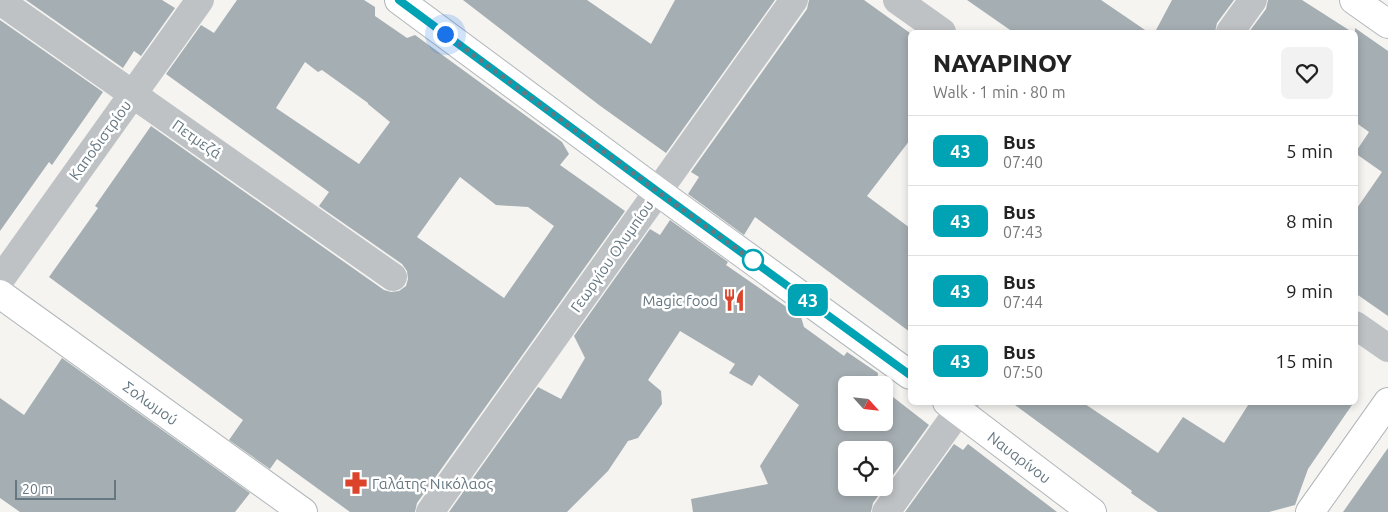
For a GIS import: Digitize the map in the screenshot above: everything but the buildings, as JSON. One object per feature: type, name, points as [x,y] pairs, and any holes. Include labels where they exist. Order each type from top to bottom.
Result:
[{"type":"street","name":"Καποδιστρίου","points":[[0,280],[200,0]]},
{"type":"street","points":[[399,0],[908,374]]},
{"type":"street","name":"Γεωργίου Ολυμπίου","points":[[430,512],[794,0]]},
{"type":"street","points":[[898,0],[939,30]]},
{"type":"street","points":[[1231,30],[1253,0]]},
{"type":"street","points":[[1354,0],[1388,24]]},
{"type":"street","name":"Πετμεζά","points":[[0,1],[393,277]]},
{"type":"street","name":"Σολωμού","points":[[0,294],[303,512]]},
{"type":"street","points":[[1358,327],[1388,348]]},
{"type":"street","points":[[1310,512],[1388,402]]},
{"type":"street","points":[[886,512],[957,405]]},
{"type":"street","name":"Ναυαρίνου","points":[[957,405],[1092,512]]},
{"type":"bus line","name":"43","points":[[399,0],[908,374]]},
{"type":"place","name":"Magic food","points":[[734,300]]},
{"type":"place","name":"Γαλάτης Νικόλαος","points":[[356,483]]},
{"type":"route","points":[[445,34],[756,263],[753,260]]}]
